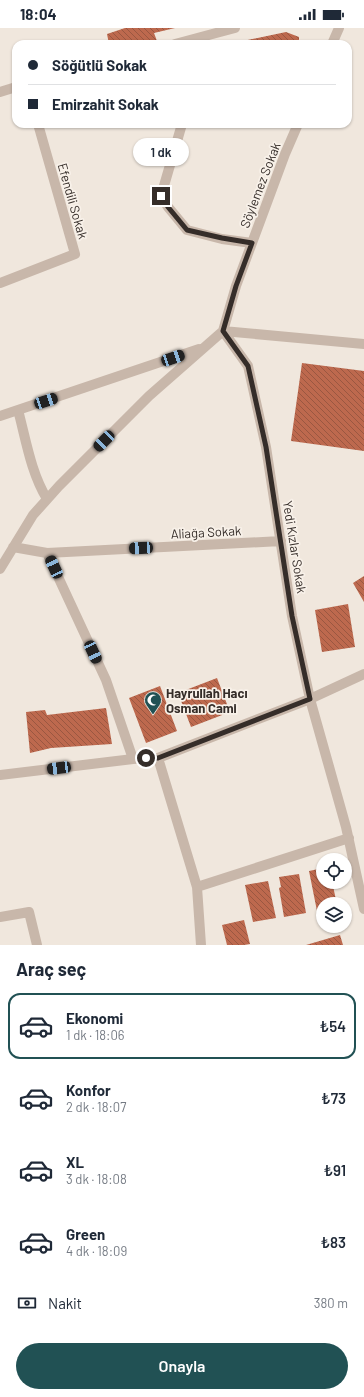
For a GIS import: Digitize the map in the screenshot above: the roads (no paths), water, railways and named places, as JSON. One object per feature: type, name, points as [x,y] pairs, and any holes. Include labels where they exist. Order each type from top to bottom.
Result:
[{"type":"street","points":[[205,40],[235,28]]},
{"type":"street","points":[[334,40],[339,28]]},
{"type":"street","points":[[0,92],[12,88]]},
{"type":"street","name":"Efendili Sokak","points":[[0,283],[75,254],[39,128]]},
{"type":"street","points":[[181,128],[161,196],[187,230],[252,243]]},
{"type":"street","name":"Söylemez Sokak","points":[[223,331],[236,286],[285,154],[296,128]]},
{"type":"street","points":[[0,570],[33,515],[149,396],[223,331],[364,344]]},
{"type":"street","name":"Yedi Kızlar Sokak","points":[[223,331],[248,366],[266,447],[292,616],[310,699],[349,838],[364,909]]},
{"type":"street","points":[[0,416],[205,347]]},
{"type":"street","points":[[18,410],[28,451],[40,487],[48,499]]},
{"type":"street","name":"Aliağa Sokak","points":[[14,547],[47,553],[281,541]]},
{"type":"street","points":[[47,553],[106,680],[133,759]]},
{"type":"street","points":[[0,775],[133,759],[158,758],[310,699],[364,674]]},
{"type":"street","points":[[158,758],[197,887],[201,945]]},
{"type":"street","points":[[197,887],[349,838]]},
{"type":"street","points":[[0,917],[29,912],[37,945]]},
{"type":"place","name":"Hayrullah Hacı Osman Cami","points":[[153,715]]}]
